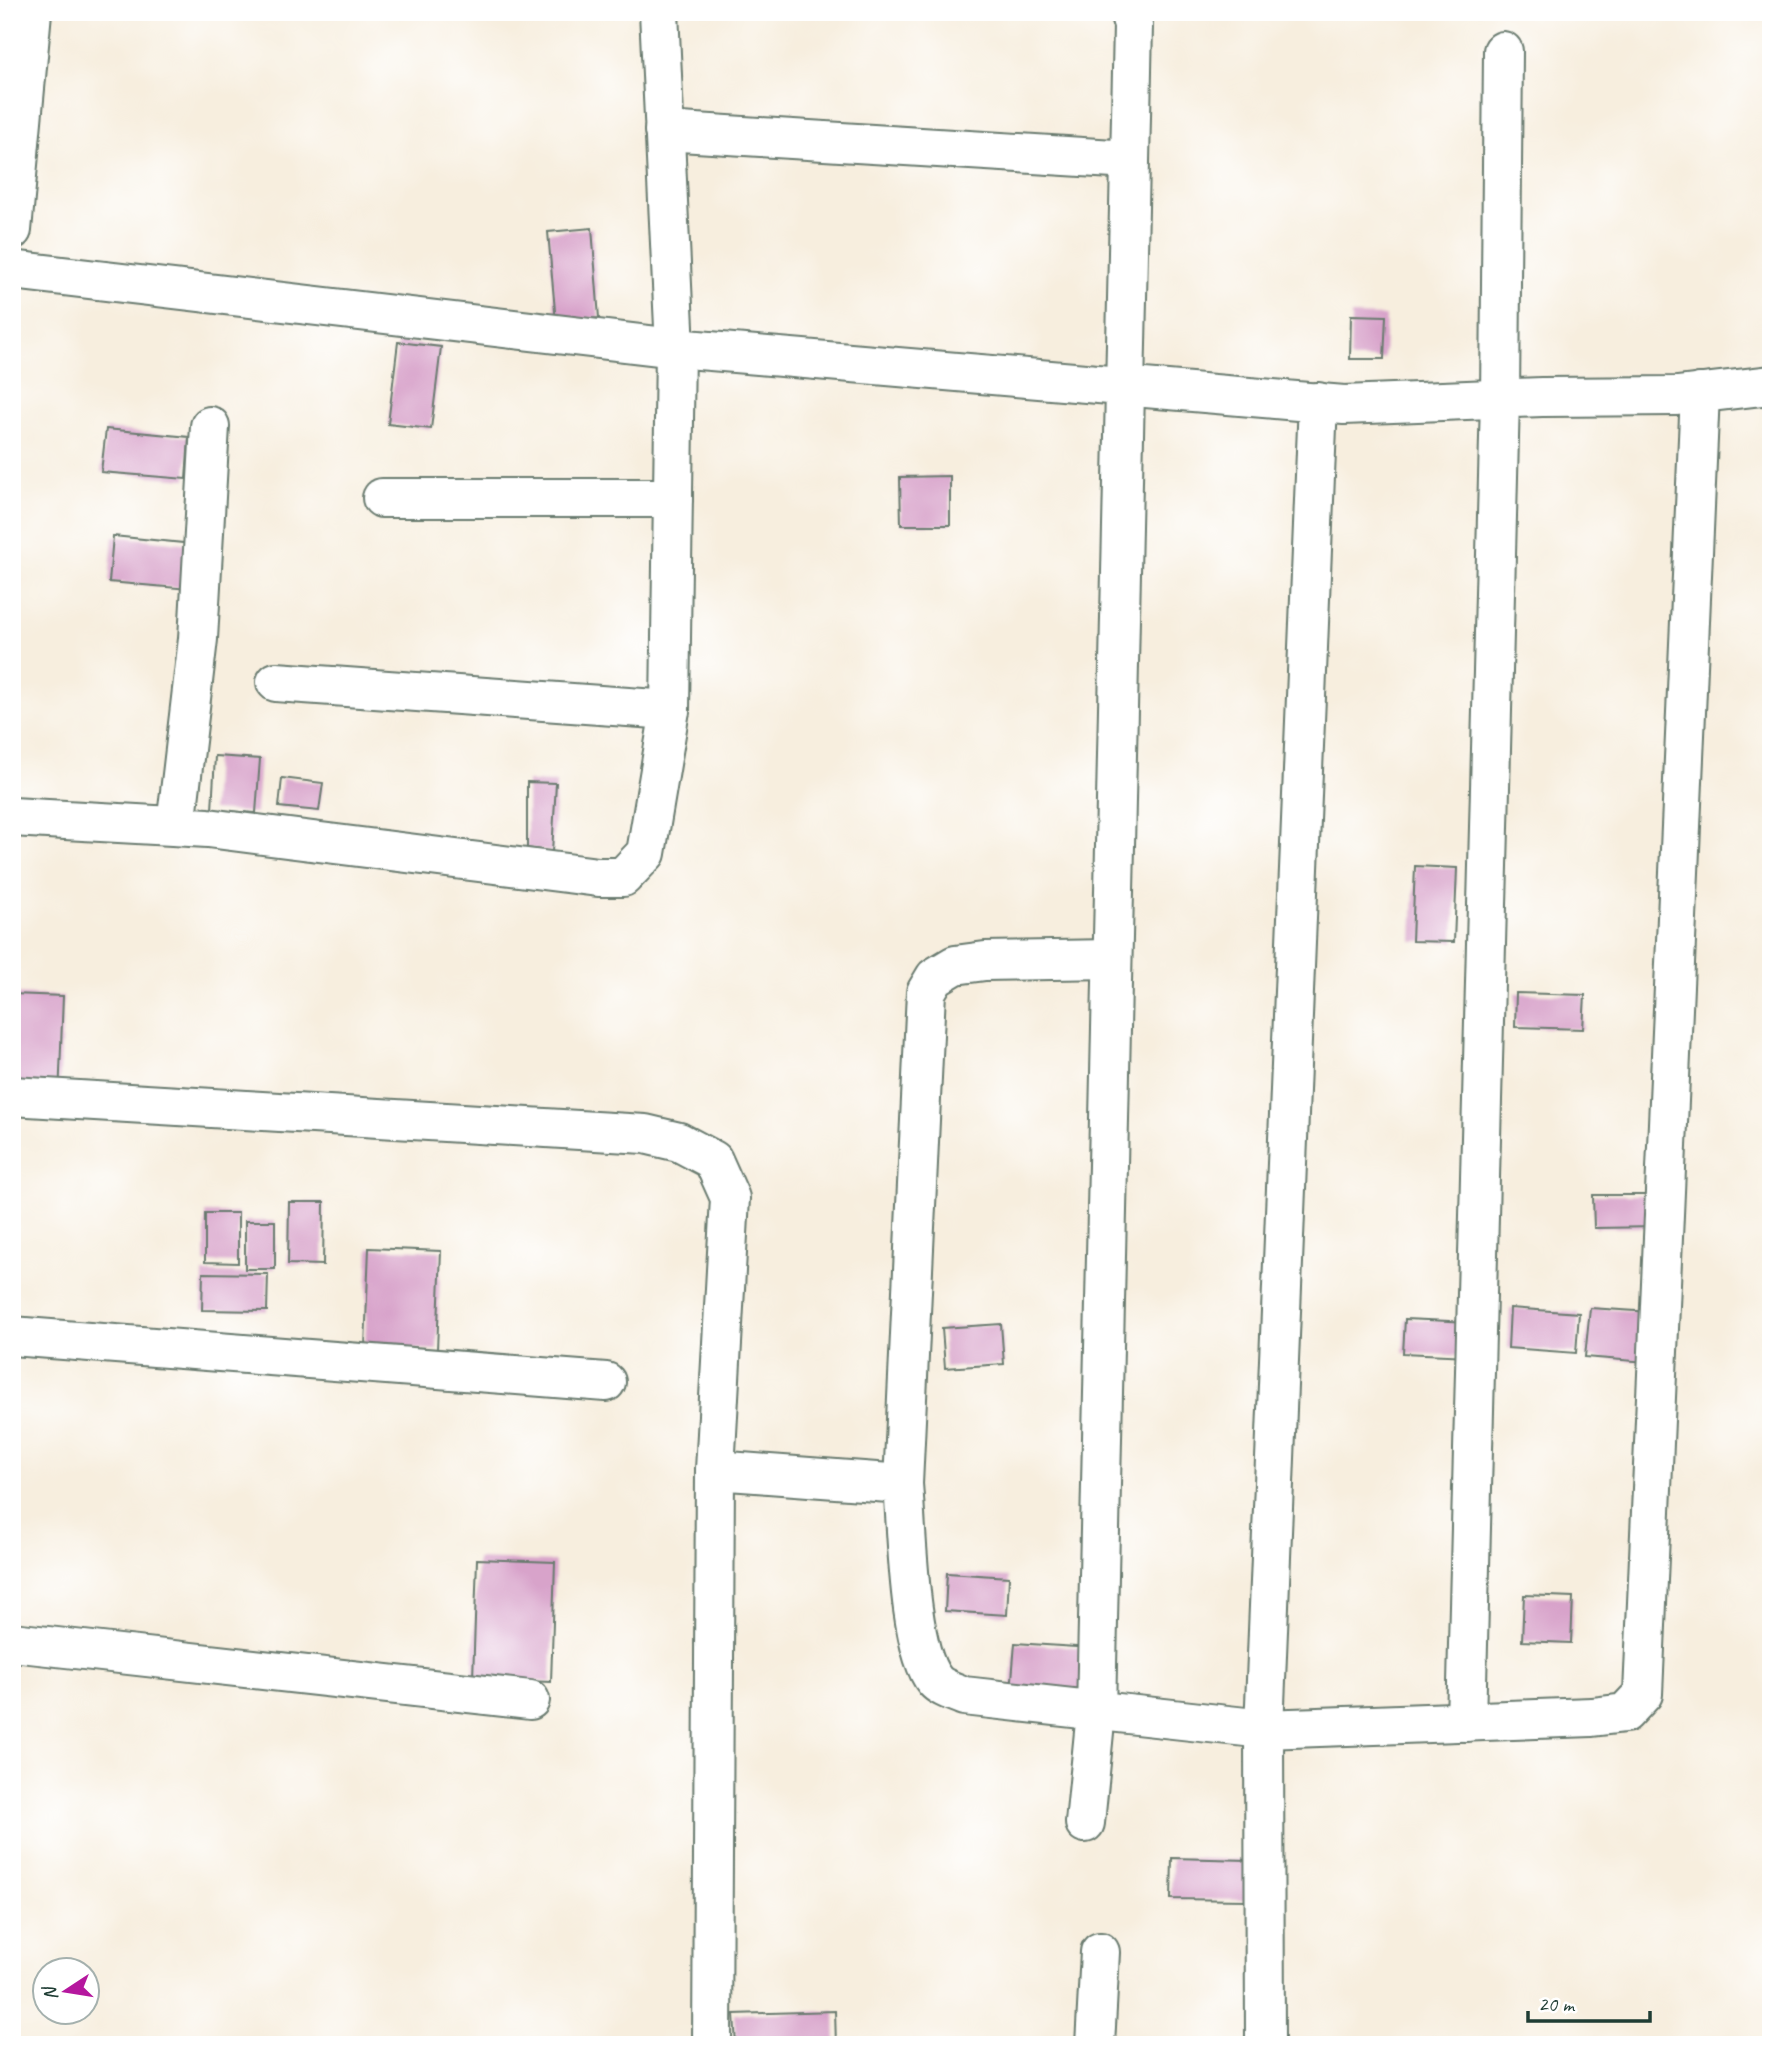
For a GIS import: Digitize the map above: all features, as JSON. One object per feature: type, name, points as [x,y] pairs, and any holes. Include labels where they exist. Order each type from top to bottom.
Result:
[{"type":"street","points":[[12,230],[32,12]]},
{"type":"street","points":[[12,817],[208,828],[598,877],[622,877],[646,853],[670,710],[675,348],[659,12]]},
{"type":"street","points":[[1085,1823],[1096,1712],[1133,25],[1129,12]]},
{"type":"street","points":[[1466,1722],[1500,398],[1503,51]]},
{"type":"street","points":[[664,131],[1130,160]]},
{"type":"street","points":[[12,270],[675,348],[1344,404],[1500,398],[1677,396],[1771,385]]},
{"type":"street","points":[[1112,959],[985,961],[955,965],[934,977],[926,992],[903,1484],[916,1629],[922,1657],[936,1683],[964,1696],[1264,1729],[1592,1717],[1625,1713],[1643,1694],[1700,393]]},
{"type":"street","points":[[1265,2045],[1264,1729],[1318,402]]},
{"type":"street","points":[[176,826],[198,639],[210,426]]},
{"type":"street","points":[[382,498],[673,498]]},
{"type":"street","points":[[276,682],[670,710]]},
{"type":"street","points":[[12,1096],[645,1133],[679,1142],[713,1160],[730,1198],[715,1470],[712,2045]]},
{"type":"street","points":[[12,1336],[606,1382]]},
{"type":"street","points":[[715,1470],[903,1484]]},
{"type":"street","points":[[12,1642],[530,1700]]},
{"type":"street","points":[[1095,2045],[1100,1952]]},
{"type":"building","points":[[592,228],[599,318],[556,322],[548,232]]},
{"type":"building","points":[[1351,315],[1386,316],[1384,359],[1350,359]]},
{"type":"building","points":[[398,342],[441,347],[431,429],[388,424]]},
{"type":"building","points":[[106,429],[189,437],[186,479],[101,472]]},
{"type":"building","points":[[950,476],[950,525],[901,525],[900,477]]},
{"type":"building","points":[[113,536],[193,544],[189,589],[109,582]]},
{"type":"building","points":[[215,756],[260,759],[256,813],[212,810]]},
{"type":"building","points":[[282,778],[323,783],[319,811],[279,807]]},
{"type":"building","points":[[527,782],[556,783],[552,852],[527,848]]},
{"type":"building","points":[[1415,866],[1457,868],[1454,942],[1412,941]]},
{"type":"building","points":[[1516,993],[1585,995],[1583,1029],[1515,1027]]},
{"type":"building","points":[[12,994],[63,996],[59,1098],[12,1096]]},
{"type":"building","points":[[1593,1195],[1657,1195],[1658,1227],[1594,1228]]},
{"type":"building","points":[[289,1202],[324,1202],[323,1265],[288,1264]]},
{"type":"building","points":[[205,1213],[238,1213],[238,1263],[205,1262]]},
{"type":"building","points":[[245,1221],[275,1221],[275,1269],[245,1269]]},
{"type":"building","points":[[369,1248],[441,1251],[437,1350],[365,1347]]},
{"type":"building","points":[[203,1273],[268,1274],[267,1311],[202,1310]]},
{"type":"building","points":[[1510,1308],[1579,1313],[1576,1353],[1508,1348]]},
{"type":"building","points":[[1590,1308],[1651,1312],[1647,1362],[1585,1357]]},
{"type":"building","points":[[1405,1319],[1470,1322],[1469,1356],[1403,1353]]},
{"type":"building","points":[[1001,1324],[1004,1364],[945,1368],[942,1328]]},
{"type":"building","points":[[477,1559],[555,1562],[551,1682],[473,1679]]},
{"type":"building","points":[[947,1573],[1009,1577],[1007,1615],[945,1611]]},
{"type":"building","points":[[1524,1595],[1573,1597],[1571,1643],[1522,1641]]},
{"type":"building","points":[[1015,1643],[1091,1648],[1088,1697],[1011,1692]]},
{"type":"building","points":[[1172,1858],[1248,1860],[1247,1900],[1171,1899]]},
{"type":"building","points":[[835,2011],[836,2045],[736,2045],[734,2014]]}]
